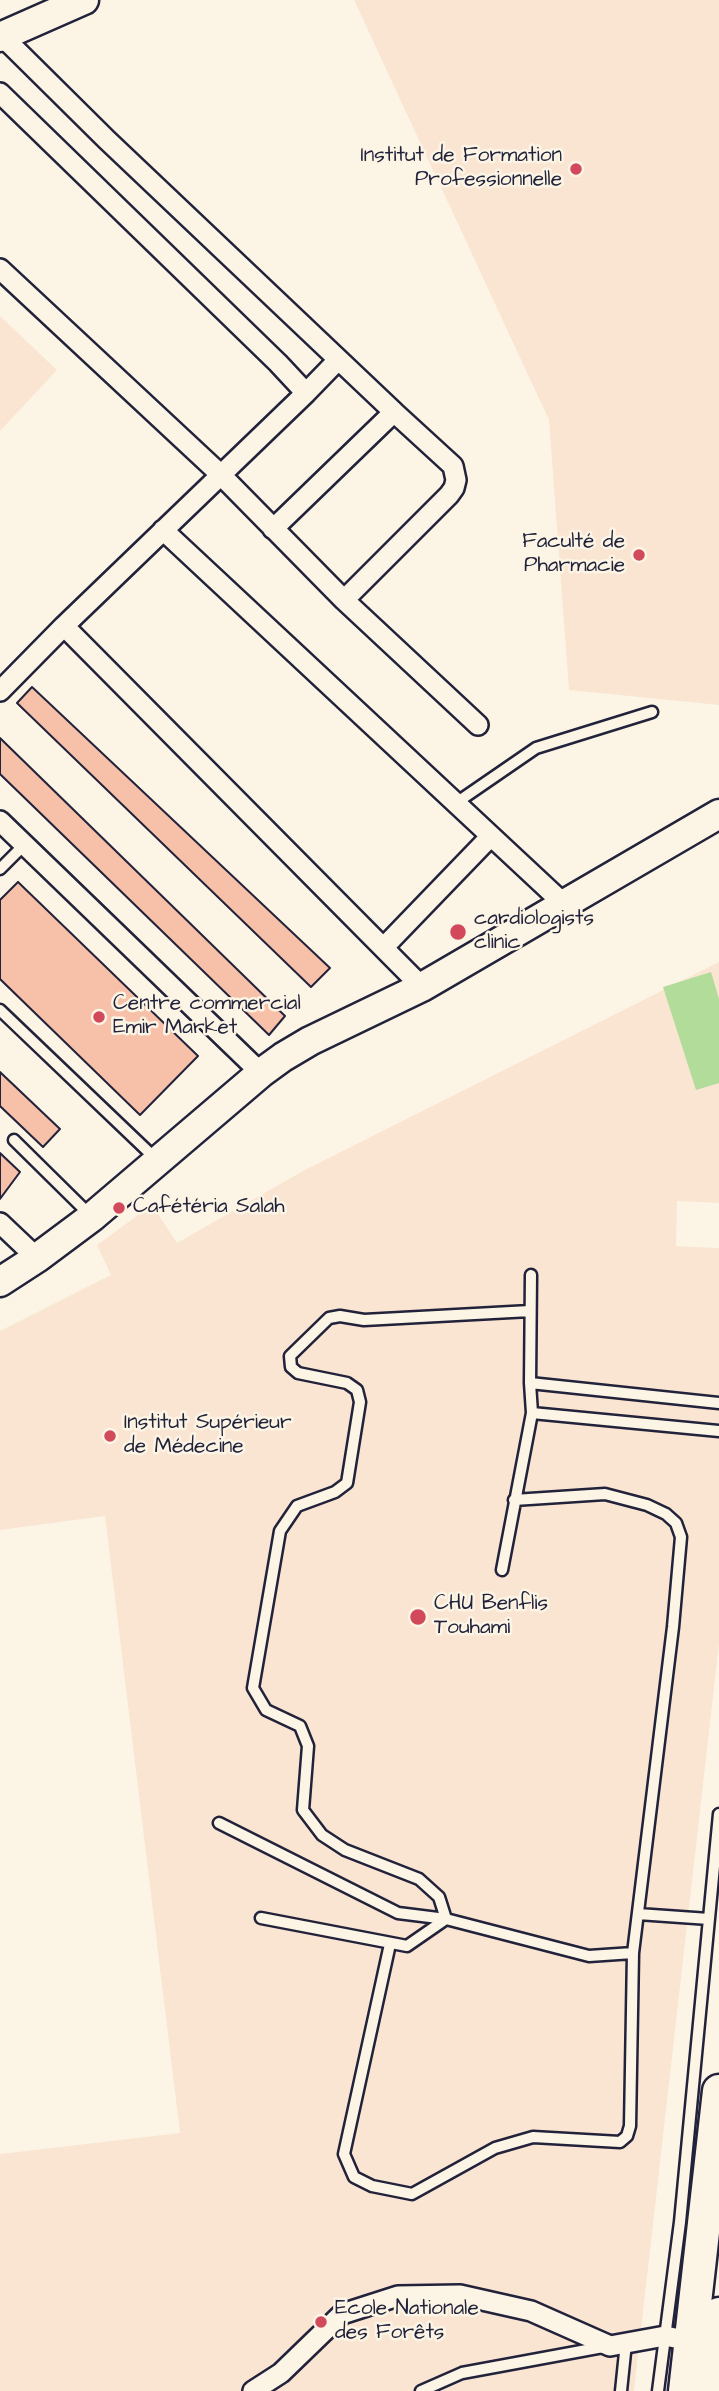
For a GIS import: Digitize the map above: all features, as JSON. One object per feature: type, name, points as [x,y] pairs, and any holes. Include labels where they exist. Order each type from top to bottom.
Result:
[{"type":"main road","points":[[684,2391],[698,2346],[719,2091]]},
{"type":"main road","points":[[711,2391],[698,2346],[719,2314]]},
{"type":"street","points":[[71,3],[1,36],[338,360],[453,466],[456,473],[454,488],[344,600]]},
{"type":"street","points":[[0,93],[306,393]]},
{"type":"street","points":[[0,269],[220,474],[344,600],[478,725]]},
{"type":"street","points":[[0,691],[338,360]]},
{"type":"street","points":[[273,529],[394,412]]},
{"type":"street","points":[[163,530],[564,904]]},
{"type":"street","points":[[64,626],[422,987]]},
{"type":"street","points":[[0,1282],[92,1217],[261,1073],[310,1041],[422,987],[719,814]]},
{"type":"street","points":[[0,821],[261,1073]]},
{"type":"street","points":[[384,947],[491,836]]},
{"type":"street","points":[[0,1223],[37,1258]]},
{"type":"street","points":[[253,2391],[281,2373],[342,2314],[398,2296],[460,2295],[531,2311],[618,2344],[698,2346]]},
{"type":"lane","points":[[456,803],[536,748],[652,712]]},
{"type":"lane","points":[[0,869],[23,846]]},
{"type":"lane","points":[[0,1010],[158,1160]]},
{"type":"lane","points":[[14,1140],[92,1217]]},
{"type":"lane","points":[[502,1570],[531,1413],[531,1275]]},
{"type":"lane","points":[[446,1919],[439,1897],[419,1879],[345,1850],[322,1835],[303,1810],[308,1746],[300,1726],[266,1710],[253,1688],[280,1531],[297,1506],[335,1492],[347,1483],[360,1402],[357,1390],[347,1383],[298,1373],[291,1367],[290,1356],[329,1318],[340,1316],[364,1320],[530,1311]]},
{"type":"lane","points":[[530,1383],[719,1403]]},
{"type":"lane","points":[[531,1413],[719,1431]]},
{"type":"lane","points":[[390,1944],[344,2154],[354,2177],[372,2186],[412,2194],[495,2148],[533,2137],[620,2142],[627,2136],[630,2126],[633,1953],[673,1627],[681,1537],[676,1523],[666,1514],[647,1505],[605,1494],[514,1500]]},
{"type":"lane","points":[[658,2391],[698,2346],[680,2222],[719,1814]]},
{"type":"lane","points":[[219,1823],[398,1913],[446,1919],[589,1956],[633,1953]]},
{"type":"lane","points":[[638,1914],[709,1919]]},
{"type":"lane","points":[[261,1918],[407,1946],[446,1919]]},
{"type":"lane","points":[[421,2391],[462,2373],[618,2344],[621,2391]]},
{"type":"shaded area","name":"Institut de Formation Professionnelle","points":[[354,0],[719,0],[719,705],[569,690],[549,420]]},
{"type":"shaded area","points":[[0,316],[57,370],[0,431]]},
{"type":"shaded area","name":"CHU Benflis Touhami","points":[[719,962],[719,1203],[677,1201],[676,1246],[719,1248],[719,1644],[634,2391],[0,2391],[0,2154],[180,2133],[105,1516],[0,1530],[0,1331],[111,1275],[97,1245],[152,1205],[177,1243],[303,1171]]},
{"type":"green space","points":[[711,972],[719,999],[719,1083],[696,1090],[663,987]]},
{"type":"building","points":[[32,687],[330,968],[311,987],[17,703]]},
{"type":"building","points":[[0,738],[285,1016],[269,1035],[0,774]]},
{"type":"building","name":"Centre commercial Emir Market","points":[[18,882],[198,1056],[140,1115],[0,979],[0,900]]},
{"type":"building","points":[[0,1072],[60,1129],[43,1147],[0,1106]]},
{"type":"building","points":[[0,1153],[20,1172],[0,1199]]},
{"type":"place","name":"Institut de Formation Professionnelle","points":[[576,169]]},
{"type":"place","name":"Faculté de Pharmacie","points":[[639,555]]},
{"type":"place","name":"cardiologists clinic","points":[[458,932]]},
{"type":"place","name":"Centre commercial Emir Market","points":[[99,1017]]},
{"type":"place","name":"Cafétéria Salah","points":[[119,1208]]},
{"type":"place","name":"Institut Supérieur de Médecine","points":[[110,1436]]},
{"type":"place","name":"CHU Benflis Touhami","points":[[418,1617]]},
{"type":"place","name":"Ecole Nationale des Forêts","points":[[321,2322]]}]
